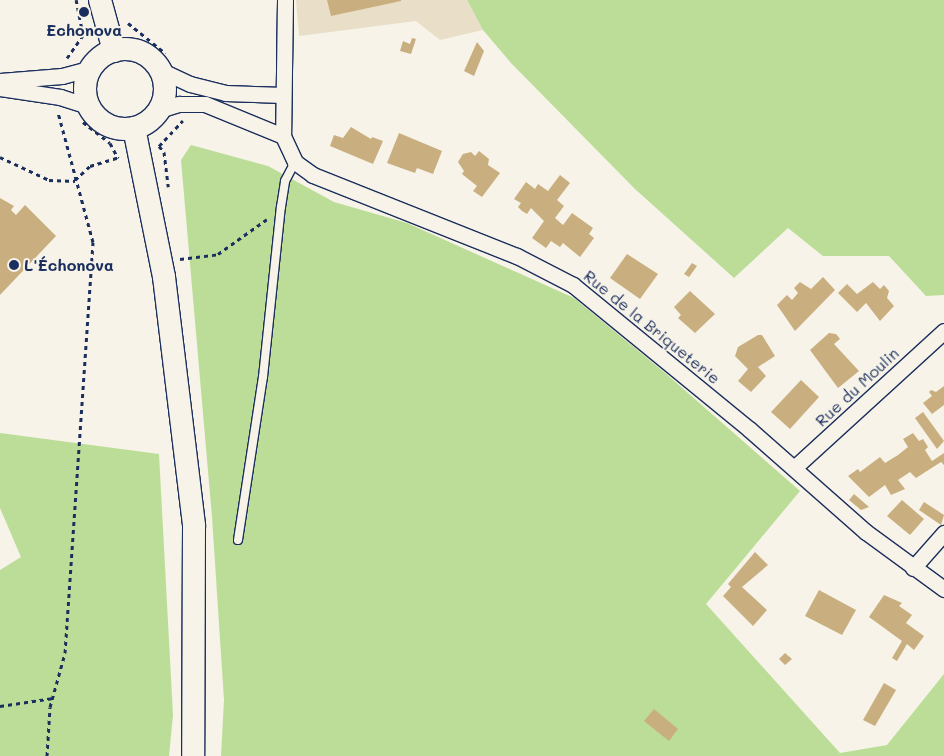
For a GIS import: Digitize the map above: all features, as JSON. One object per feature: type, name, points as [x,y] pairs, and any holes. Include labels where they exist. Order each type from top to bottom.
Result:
[{"type":"street","points":[[100,0],[114,51]]},
{"type":"street","points":[[285,0],[283,136],[295,162]]},
{"type":"street","points":[[79,113],[91,68],[101,57],[114,51],[135,50],[165,65],[184,82],[225,93],[283,95]]},
{"type":"street","points":[[0,88],[60,97],[79,113],[94,116],[112,128],[134,128],[148,122],[159,110],[165,90],[165,65]]},
{"type":"street","points":[[0,81],[62,76],[91,68]]},
{"type":"street","points":[[159,110],[179,104],[205,104],[283,136]]},
{"type":"street","points":[[134,128],[160,259],[194,526],[193,756]]},
{"type":"street","name":"Rue de la Briqueterie","points":[[295,162],[313,175],[516,256],[573,285],[632,330],[913,568],[944,589]]},
{"type":"street","name":"Rue du Moulin","points":[[794,468],[944,331]]},
{"type":"street","points":[[913,568],[944,533]]},
{"type":"lane","points":[[238,540],[260,396],[280,207],[285,181],[295,162]]},
{"type":"path","points":[[63,64],[83,35],[76,0]]},
{"type":"path","points":[[126,21],[165,65]]},
{"type":"path","points":[[0,157],[50,180],[75,181],[90,166],[118,158],[110,142],[79,113],[58,108],[59,122],[75,181],[93,242],[65,653],[53,698],[47,756]]},
{"type":"path","points":[[159,146],[186,116]]},
{"type":"path","points":[[160,259],[218,254],[280,207]]},
{"type":"path","points":[[0,706],[53,698]]},
{"type":"shaded area","points":[[296,0],[467,0],[483,30],[440,40],[416,21],[299,36]]},
{"type":"green space","points":[[467,0],[944,0],[944,295],[926,296],[889,256],[823,256],[788,228],[734,278],[635,189],[511,63],[483,30]]},
{"type":"green space","points":[[191,145],[268,166],[334,202],[407,223],[574,298],[664,372],[800,491],[706,604],[840,753],[887,745],[944,674],[944,756],[221,756],[224,700],[212,517],[181,160]]},
{"type":"green space","points":[[0,433],[159,454],[173,715],[169,756],[0,756],[0,570],[21,557],[0,508]]},
{"type":"building","points":[[327,0],[401,0],[401,1],[331,16]]},
{"type":"building","points":[[412,38],[416,39],[411,54],[400,51],[403,41],[410,44]]},
{"type":"building","points":[[477,42],[484,51],[474,76],[464,71]]},
{"type":"building","points":[[351,127],[371,139],[372,137],[383,141],[373,164],[330,146],[334,135],[343,138]]},
{"type":"building","points":[[399,133],[442,151],[433,174],[417,168],[415,173],[387,163]]},
{"type":"building","points":[[479,151],[489,159],[488,165],[500,173],[482,197],[473,191],[477,186],[462,174],[464,171],[458,162],[463,154],[471,152],[475,156]]},
{"type":"building","points":[[560,175],[570,183],[557,200],[564,206],[555,218],[563,225],[572,213],[593,228],[589,234],[594,238],[580,257],[563,243],[560,247],[551,241],[546,248],[532,238],[544,221],[531,208],[527,214],[522,211],[518,207],[521,203],[514,199],[526,182],[535,189],[538,184],[548,191]]},
{"type":"building","name":"L'Échonova","points":[[0,198],[14,206],[11,210],[16,215],[25,205],[56,236],[0,295]]},
{"type":"building","points":[[627,254],[658,274],[640,299],[610,278]]},
{"type":"building","points":[[692,263],[697,266],[689,277],[684,274]]},
{"type":"building","points":[[823,277],[835,290],[795,331],[777,305],[787,295],[792,300],[798,293],[794,288],[800,282],[811,289]]},
{"type":"building","points":[[873,282],[880,289],[884,285],[889,291],[887,298],[894,306],[880,321],[866,303],[857,312],[838,293],[847,284],[857,294]]},
{"type":"building","points":[[690,291],[715,314],[695,333],[678,318],[681,315],[674,307]]},
{"type":"building","points":[[829,333],[836,334],[840,339],[834,344],[859,371],[838,388],[810,350]]},
{"type":"building","points":[[758,335],[762,335],[775,356],[758,367],[766,376],[751,392],[738,381],[748,369],[735,356],[738,347]]},
{"type":"building","points":[[801,380],[819,397],[790,429],[771,412]]},
{"type":"building","points":[[944,386],[944,405],[932,414],[923,403],[932,396],[929,392],[931,390],[936,392]]},
{"type":"building","points":[[923,412],[944,441],[937,449],[915,418]]},
{"type":"building","points":[[913,433],[919,441],[923,439],[928,447],[925,450],[932,461],[944,453],[944,465],[941,462],[916,478],[910,472],[898,480],[905,489],[891,495],[885,485],[869,497],[848,476],[858,469],[860,472],[880,457],[885,463],[898,455],[908,447],[903,439]]},
{"type":"building","points":[[854,494],[869,507],[861,510],[849,500]]},
{"type":"building","points":[[902,500],[924,519],[910,535],[887,516]]},
{"type":"building","points":[[924,502],[944,515],[941,525],[919,510]]},
{"type":"building","points":[[755,552],[768,565],[742,587],[767,610],[753,626],[723,596],[731,587],[728,584]]},
{"type":"building","points":[[819,590],[856,610],[842,635],[805,616]]},
{"type":"building","points":[[884,595],[902,603],[899,606],[912,615],[906,623],[924,636],[914,650],[907,644],[897,661],[892,658],[902,641],[869,617]]},
{"type":"building","points":[[785,653],[792,659],[785,665],[779,659]]},
{"type":"building","points":[[884,683],[896,690],[875,726],[863,720]]},
{"type":"building","points":[[654,709],[678,729],[669,741],[644,721]]},
{"type":"place","name":"Echonova","points":[[84,12]]},
{"type":"place","name":"L'Échonova","points":[[14,265]]}]
